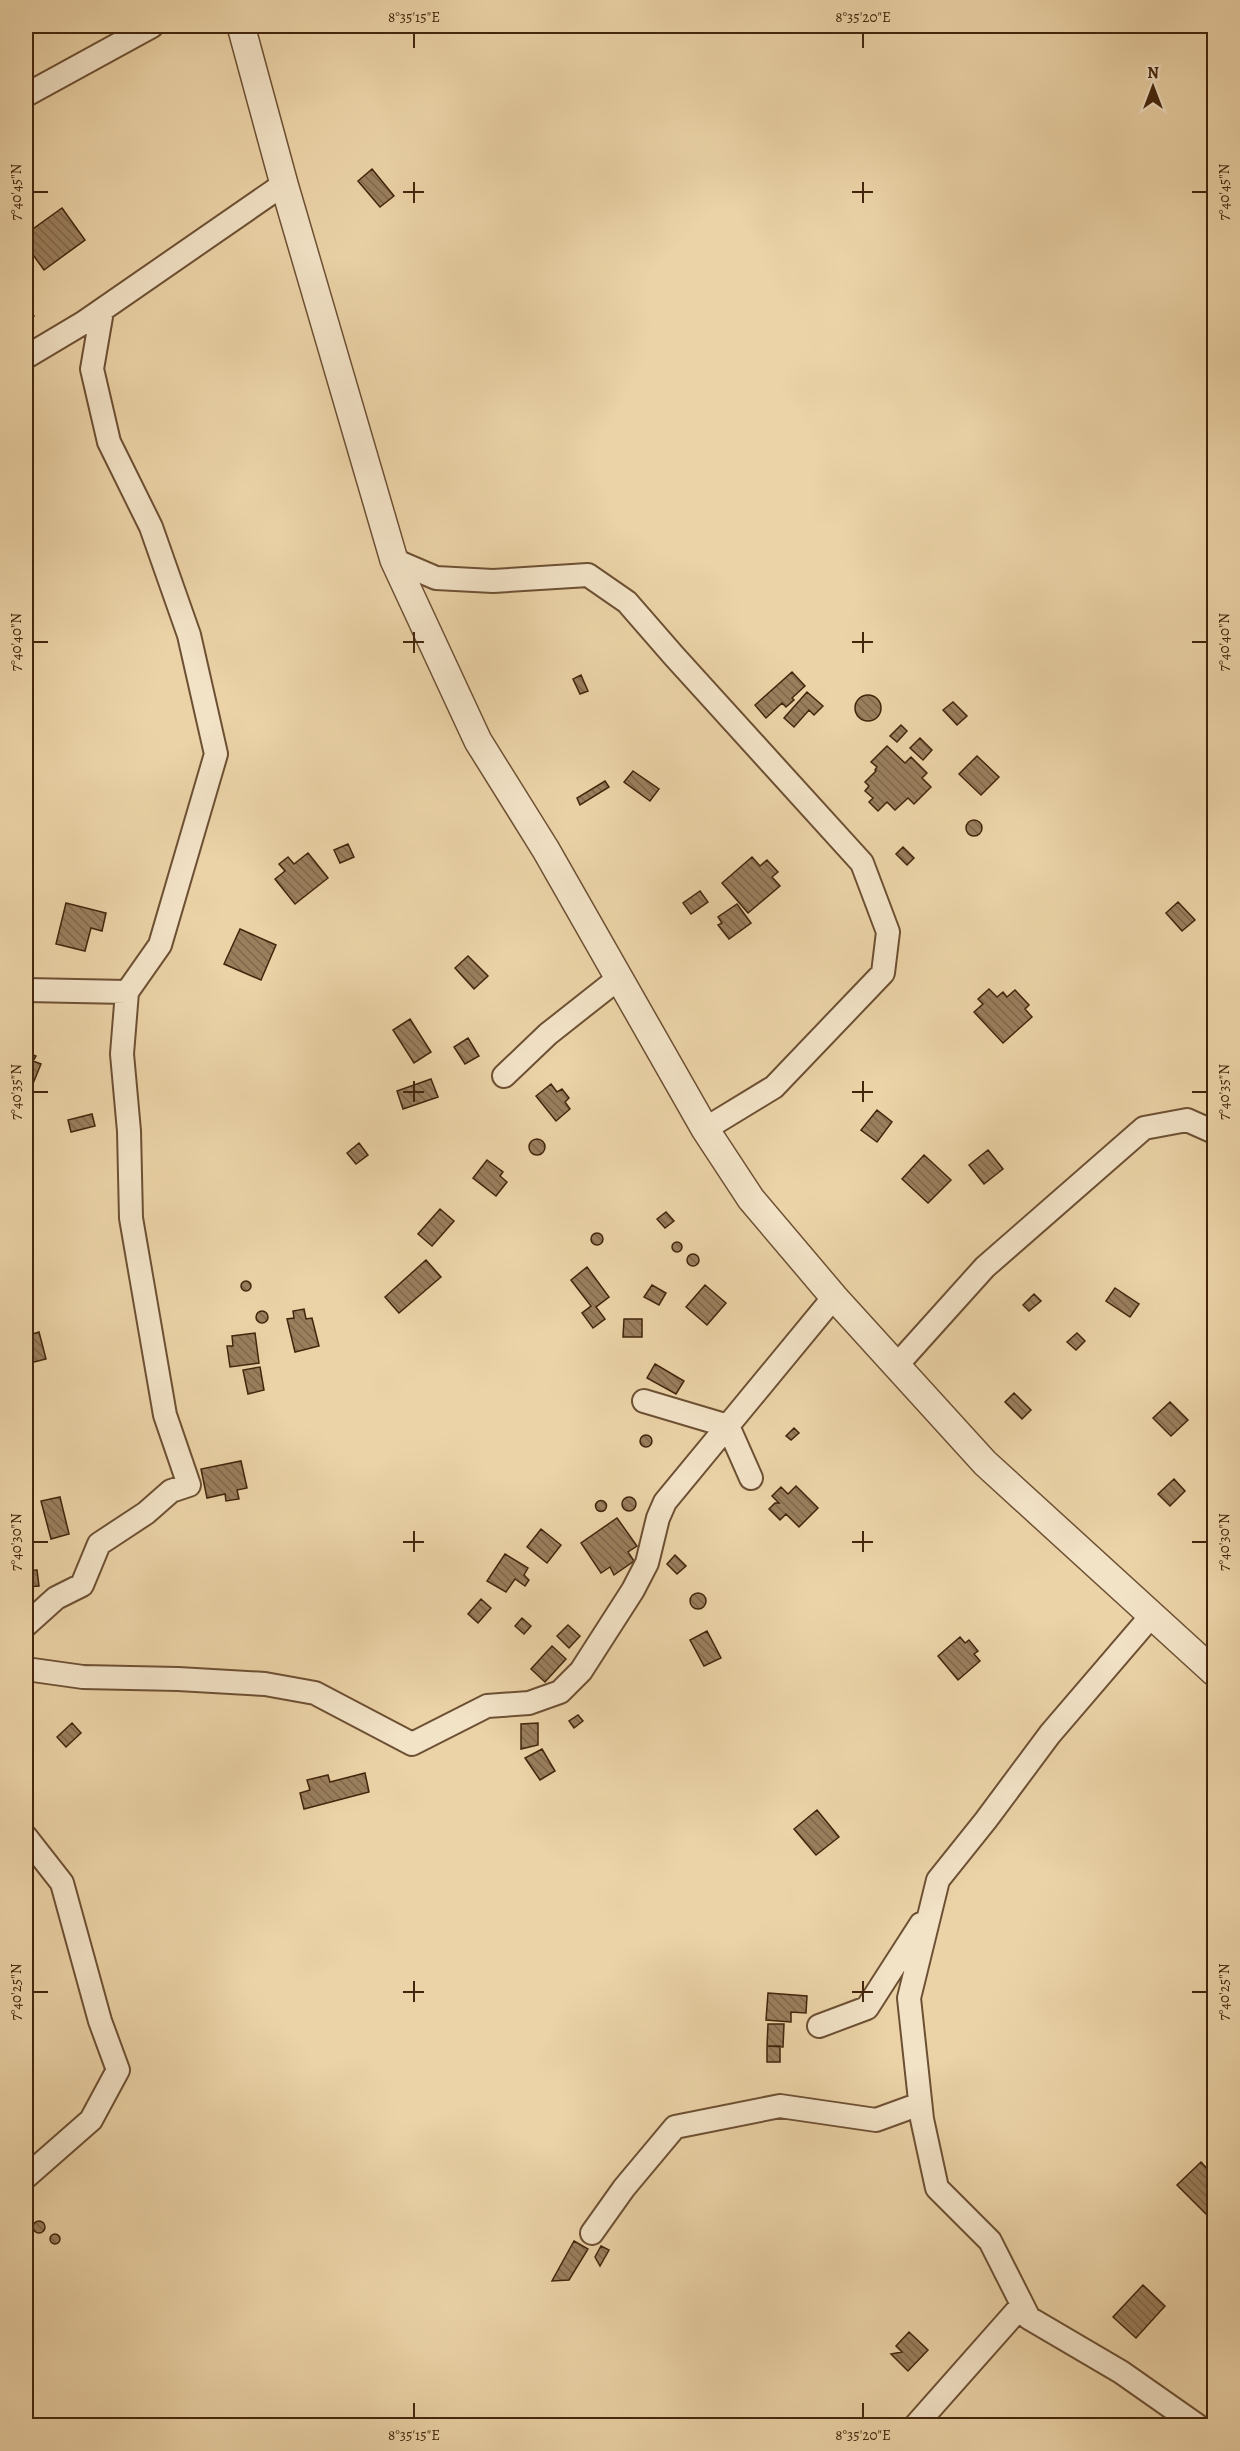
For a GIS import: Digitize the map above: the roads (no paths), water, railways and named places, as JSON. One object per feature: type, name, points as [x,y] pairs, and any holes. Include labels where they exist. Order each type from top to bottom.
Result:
[{"type":"street","points":[[26,96],[152,26]]},
{"type":"street","points":[[241,26],[284,184],[394,560],[478,741],[546,850],[705,1128],[751,1199],[834,1297],[985,1464],[1215,1672]]},
{"type":"street","points":[[26,357],[102,311],[284,184]]},
{"type":"street","points":[[26,1625],[56,1598],[82,1585],[99,1544],[146,1513],[171,1491],[189,1485],[165,1415],[131,1218],[129,1131],[122,1054],[127,992],[160,945],[216,754],[189,635],[151,527],[109,442],[92,369],[102,311]]},
{"type":"street","points":[[394,560],[436,578],[493,581],[588,574],[627,602],[862,863],[888,932],[883,973],[774,1087],[705,1128]]},
{"type":"street","points":[[504,1076],[549,1034],[619,978]]},
{"type":"street","points":[[26,990],[127,992]]},
{"type":"street","points":[[896,1366],[985,1268],[1144,1128],[1187,1120],[1215,1132]]},
{"type":"street","points":[[26,1669],[83,1677],[265,1684],[315,1693],[412,1744],[487,1706],[529,1703],[560,1692],[581,1671],[633,1590],[647,1563],[658,1518],[666,1502],[834,1297]]},
{"type":"street","points":[[644,1401],[728,1426],[751,1478]]},
{"type":"street","points":[[1152,1616],[1050,1734],[938,1880],[909,1998],[920,2104],[937,2188],[990,2241],[1029,2318],[1120,2372],[1198,2426]]},
{"type":"street","points":[[26,2177],[91,2120],[118,2070],[100,2021],[62,1883],[28,1846]]},
{"type":"street","points":[[819,2026],[867,2008],[931,1909]]},
{"type":"street","points":[[592,2233],[624,2188],[675,2127],[780,2106],[876,2120],[920,2104]]},
{"type":"street","points":[[915,2426],[1022,2305]]}]
